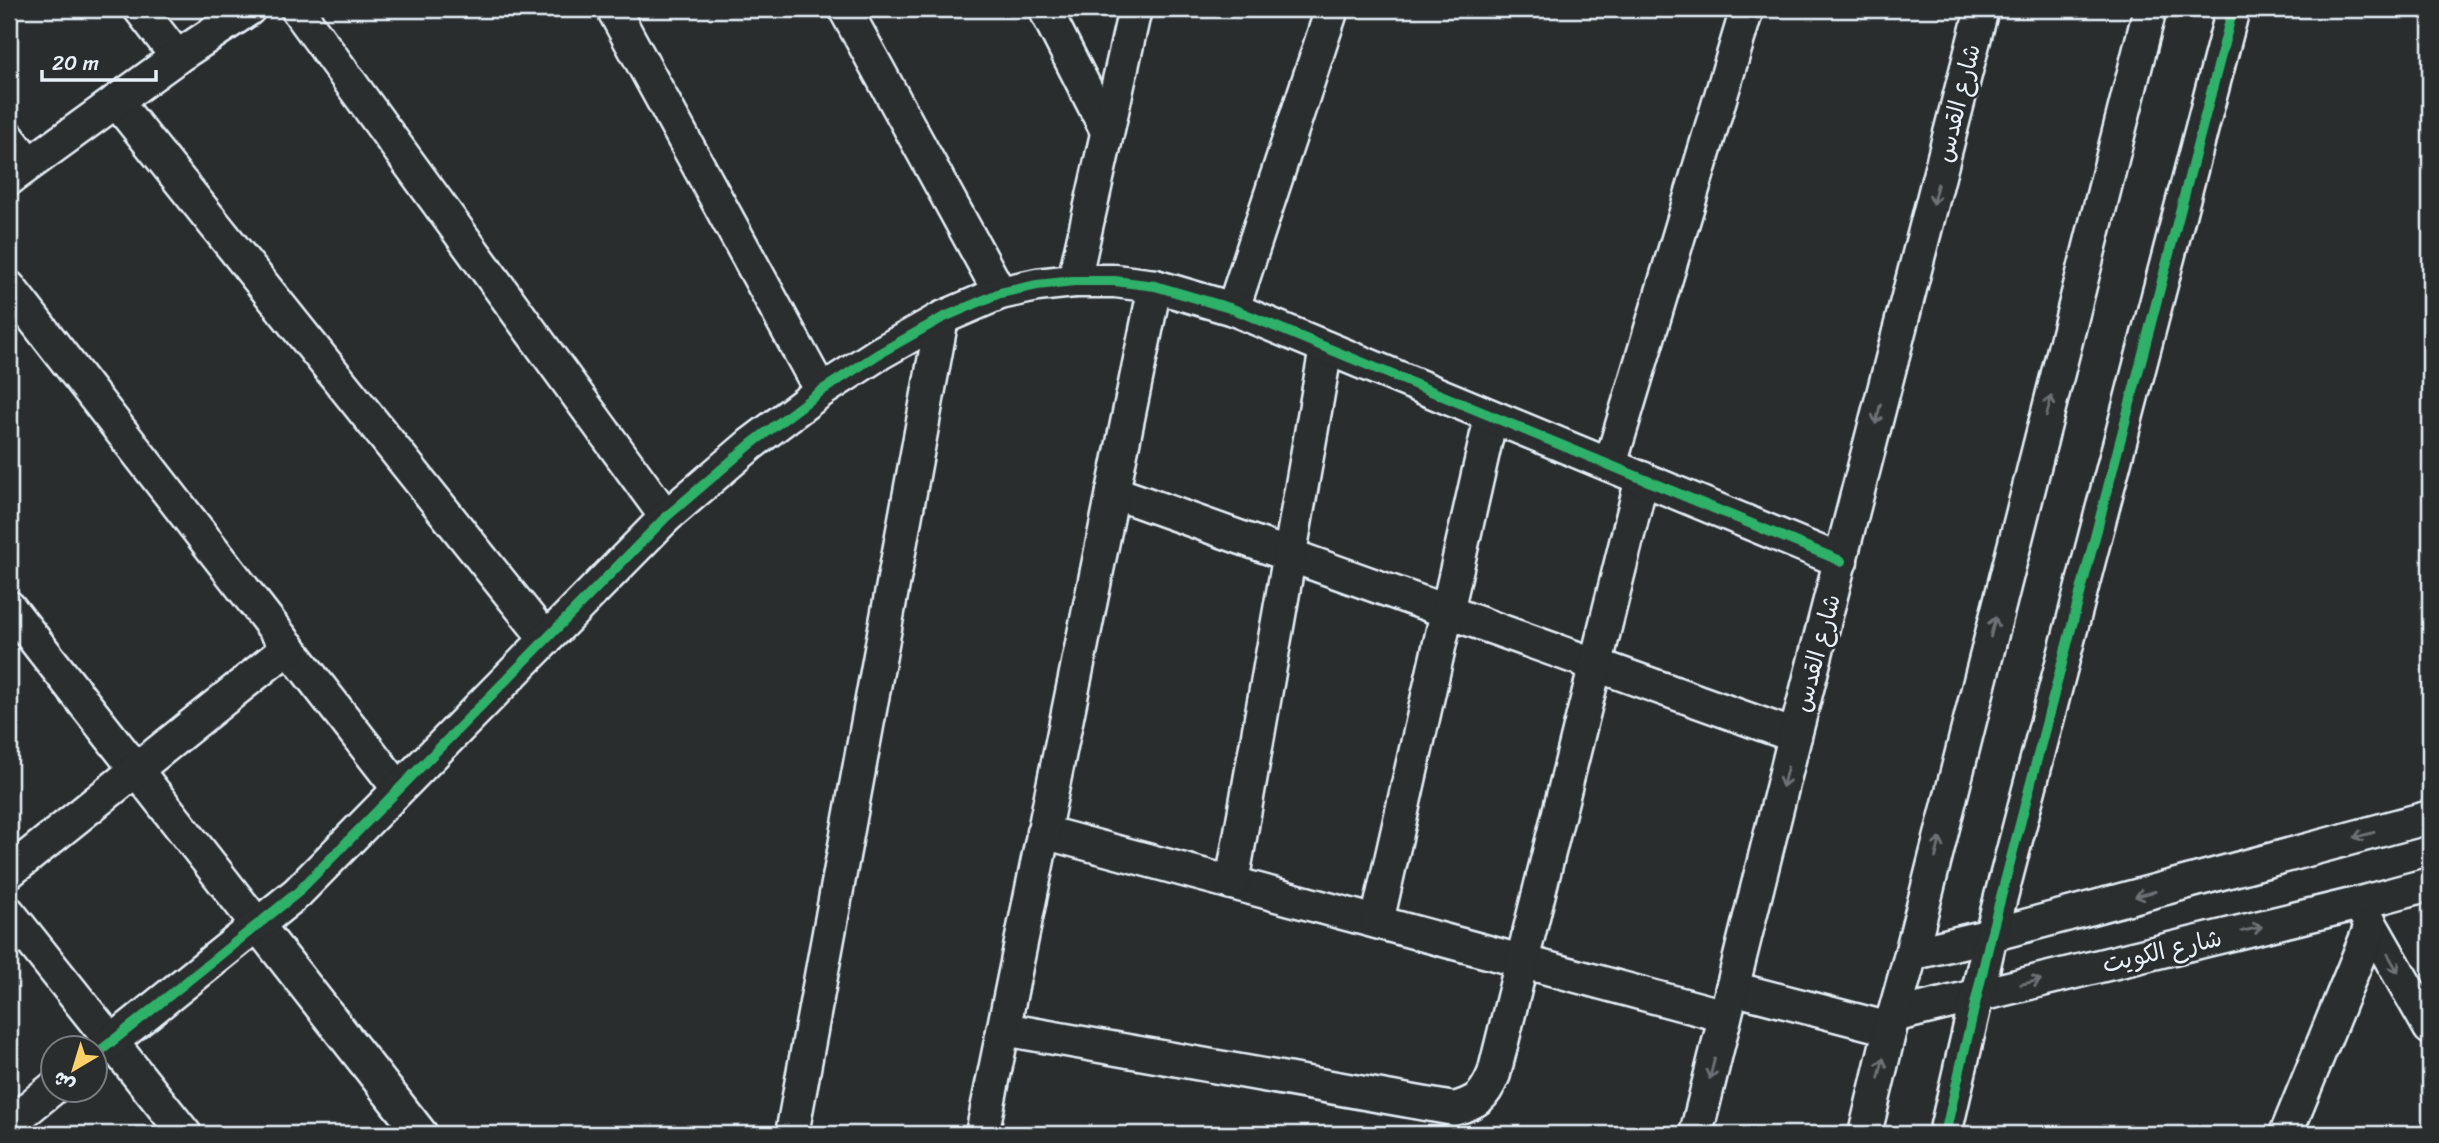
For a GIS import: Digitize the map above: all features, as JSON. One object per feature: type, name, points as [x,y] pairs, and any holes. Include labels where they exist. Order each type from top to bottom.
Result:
[{"type":"street","points":[[141,9],[177,57]]},
{"type":"street","points":[[9,138],[19,172],[248,9]]},
{"type":"street","points":[[297,9],[666,517]]},
{"type":"street","points":[[613,9],[821,391]]},
{"type":"street","points":[[845,9],[1000,293]]},
{"type":"street","points":[[1045,9],[1107,131]]},
{"type":"street","points":[[1074,281],[1135,9]]},
{"type":"street","points":[[1233,309],[1332,9]]},
{"type":"street","points":[[1610,465],[1747,9]]},
{"type":"street","name":"شارع القدس","points":[[1696,1134],[1795,736],[1982,9]]},
{"type":"street","points":[[1865,1134],[2150,9]]},
{"type":"street","points":[[1945,1134],[1991,935],[2234,9]]},
{"type":"street","points":[[116,101],[546,639]]},
{"type":"street","points":[[108,1045],[259,926],[315,875],[666,517],[751,444],[821,391],[880,353],[942,318],[1000,293],[1074,281],[1115,281],[1155,286],[1233,309],[1840,561]]},
{"type":"street","points":[[982,1134],[1155,286]]},
{"type":"street","points":[[9,287],[398,788]]},
{"type":"street","points":[[792,1134],[942,318]]},
{"type":"street","points":[[1232,883],[1326,348]]},
{"type":"street","points":[[1377,922],[1491,417]]},
{"type":"street","points":[[1004,1029],[1454,1109],[1472,1104],[1486,1092],[1494,1074],[1524,961],[1642,478]]},
{"type":"street","points":[[1113,492],[1795,736]]},
{"type":"street","points":[[9,607],[421,1134]]},
{"type":"street","points":[[9,872],[289,647]]},
{"type":"street","points":[[1911,954],[2430,817]]},
{"type":"street","points":[[1043,832],[1524,961],[1728,1002],[1891,1023]]},
{"type":"street","name":"شارع الكويت","points":[[1891,1023],[1977,995],[2366,914],[2425,895]]},
{"type":"street","points":[[9,914],[93,1034]]},
{"type":"street","points":[[2366,914],[2430,1028]]},
{"type":"street","points":[[2286,1134],[2366,914]]},
{"type":"street","points":[[108,1054],[185,1134]]},
{"type":"street","points":[[9,1124],[38,1100]]},
{"type":"cycle path","points":[[1945,1134],[1991,935],[2233,9]]},
{"type":"cycle path","points":[[108,1045],[297,893],[666,517],[751,444],[821,391],[880,353],[942,318],[1000,293],[1074,281],[1115,281],[1155,286],[1233,309],[1841,561]]}]
